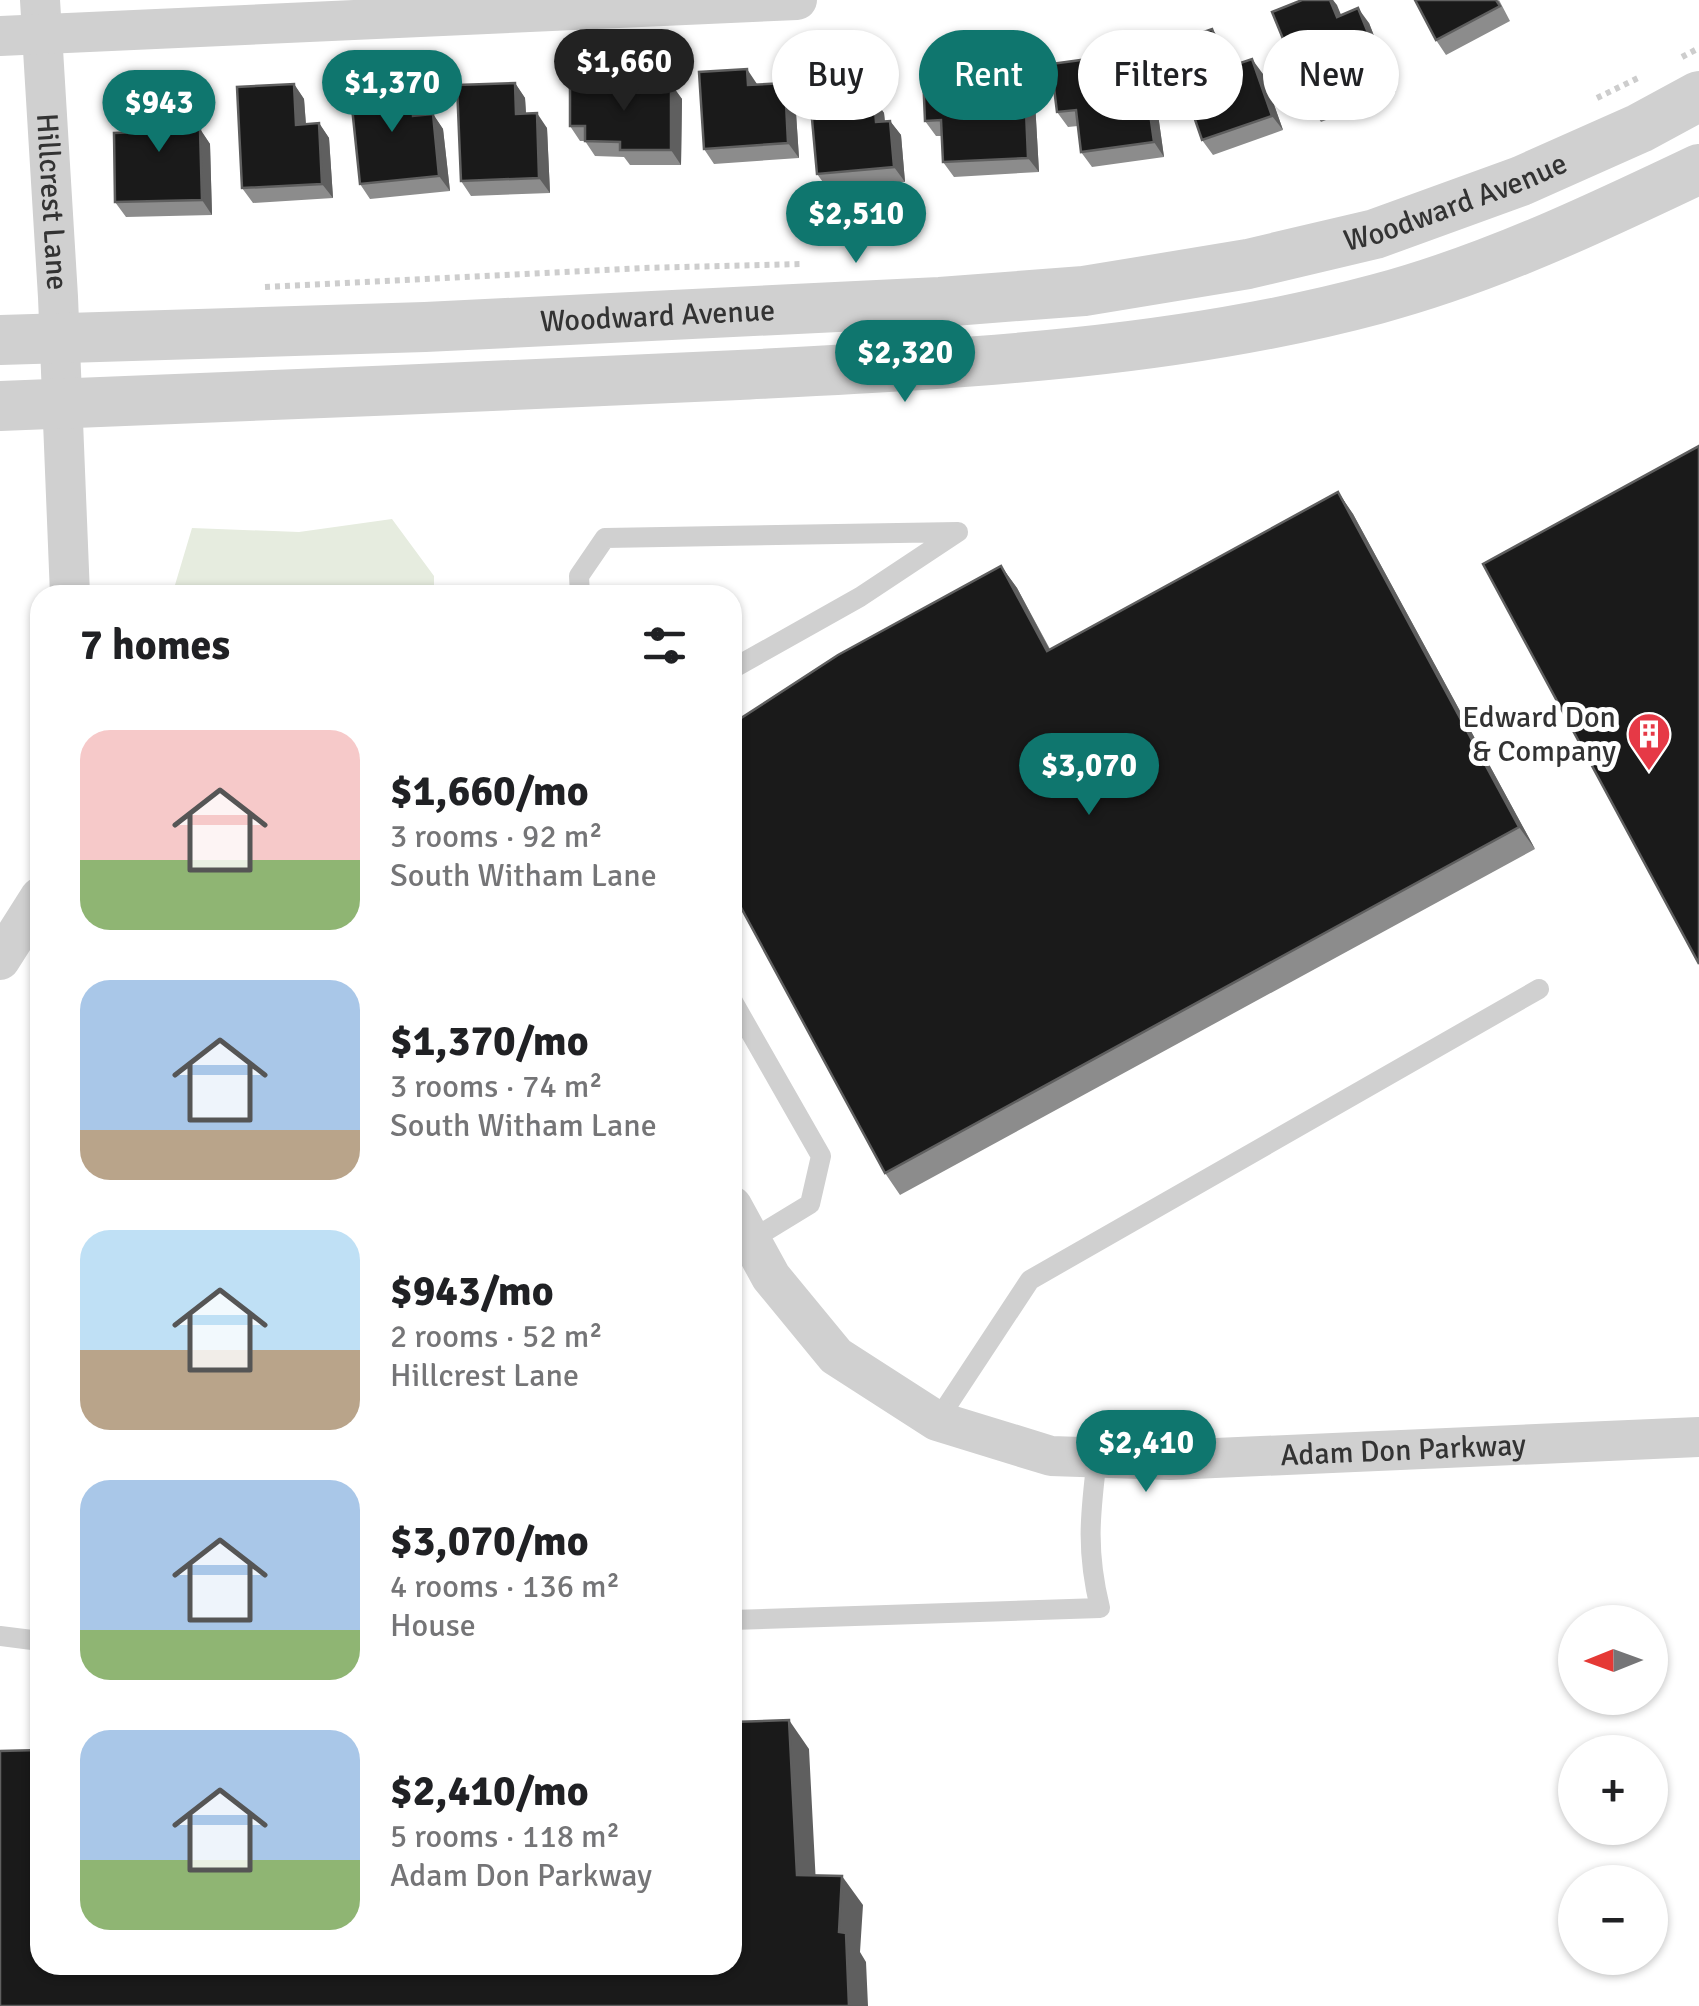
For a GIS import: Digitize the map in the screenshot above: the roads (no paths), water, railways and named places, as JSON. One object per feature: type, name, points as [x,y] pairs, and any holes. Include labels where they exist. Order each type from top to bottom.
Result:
[{"type":"street","points":[[0,36],[40,17],[798,0]]},
{"type":"street","name":"Hillcrest Lane","points":[[40,17],[60,337],[70,585]]},
{"type":"street","name":"Woodward Avenue","points":[[0,340],[425,327],[1084,292],[1248,264],[1375,234],[1521,182],[1640,128],[1689,77]]},
{"type":"street","points":[[0,406],[849,369],[1164,342],[1374,300],[1443,280],[1604,214],[1699,169]]},
{"type":"street","points":[[0,960],[30,913]]},
{"type":"street","name":"Adam Don Parkway","points":[[742,1223],[771,1277],[836,1356],[936,1420],[1050,1456],[1170,1460],[1699,1437]]},
{"type":"lane","points":[[579,585],[579,576],[605,538],[958,532],[860,597],[742,663]]},
{"type":"lane","points":[[936,1420],[1030,1280],[1539,989]]},
{"type":"lane","points":[[742,1018],[821,1156],[810,1204],[742,1223]]},
{"type":"lane","points":[[742,1620],[1100,1608],[1090,1566],[1089,1521],[1097,1458]]},
{"type":"lane","points":[[0,1636],[30,1640]]},
{"type":"place","name":"Edward Don & Company","points":[[1649,772]]}]
